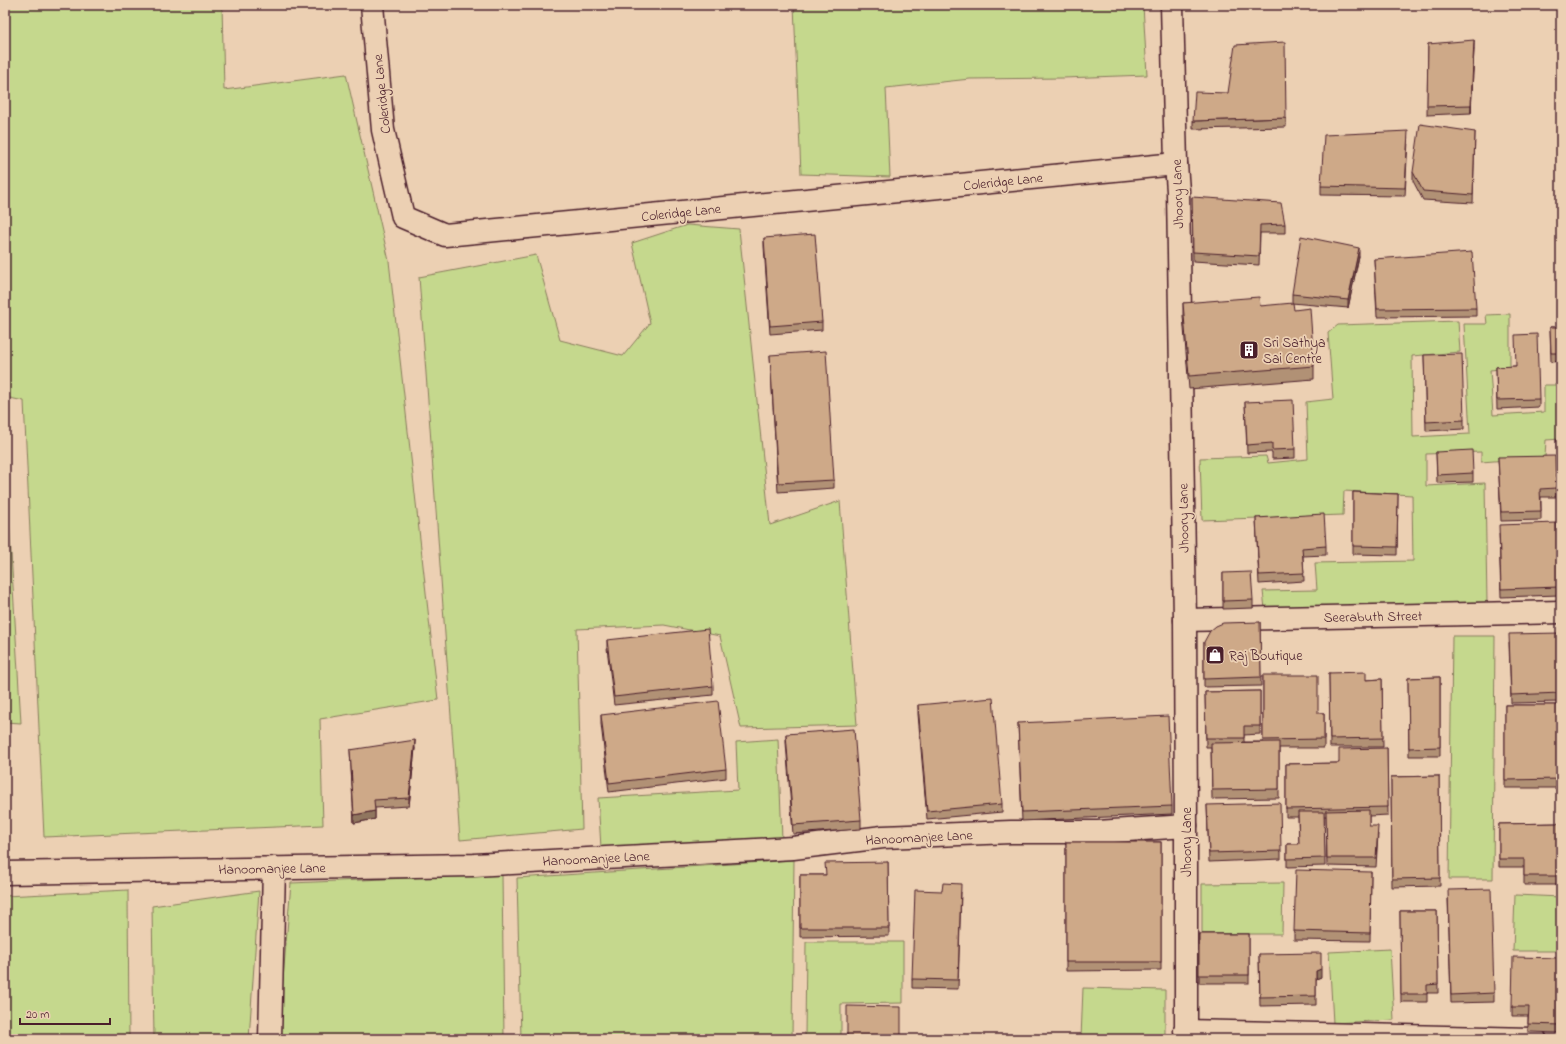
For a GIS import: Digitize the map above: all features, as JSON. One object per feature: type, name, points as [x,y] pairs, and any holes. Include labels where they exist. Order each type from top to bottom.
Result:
[{"type":"street","name":"Coleridge Lane","points":[[372,5],[383,130],[403,217],[444,235],[1176,164]]},
{"type":"street","name":"Jhoory Lane","points":[[1172,5],[1178,191],[1185,620],[1185,1035]]},
{"type":"street","name":"Seerabuth Street","points":[[1185,620],[1561,612]]},
{"type":"street","name":"Hanoomanjee Lane","points":[[5,873],[474,865],[793,848],[883,838],[1011,832],[1098,832],[1186,826]]},
{"type":"street","points":[[270,1039],[274,868]]},
{"type":"street","points":[[1185,1035],[1535,1039]]},
{"type":"green space","points":[[5,5],[222,5],[224,90],[346,74],[389,261],[438,700],[320,719],[323,825],[44,837],[24,401],[5,397]]},
{"type":"green space","points":[[794,5],[1143,5],[1147,75],[970,79],[886,88],[890,177],[801,174]]},
{"type":"green space","points":[[687,225],[739,229],[770,525],[840,501],[857,725],[741,728],[720,636],[664,625],[577,629],[582,829],[460,840],[419,277],[536,255],[560,340],[623,356],[650,323],[632,243]]},
{"type":"green space","points":[[1510,314],[1510,368],[1490,370],[1493,415],[1544,412],[1544,385],[1561,385],[1561,439],[1546,440],[1545,457],[1481,462],[1481,452],[1426,454],[1426,486],[1485,483],[1487,603],[1265,609],[1263,591],[1317,590],[1315,563],[1413,561],[1412,495],[1344,491],[1343,515],[1202,520],[1200,458],[1266,456],[1268,463],[1308,459],[1306,402],[1333,399],[1328,333],[1338,325],[1458,321],[1460,352],[1412,356],[1413,437],[1470,434],[1464,324],[1487,324],[1486,315]]},
{"type":"green space","points":[[5,484],[7,485],[21,723],[5,722]]},
{"type":"green space","points":[[1452,636],[1495,636],[1493,879],[1449,879]]},
{"type":"green space","points":[[778,739],[782,839],[601,848],[598,798],[738,790],[736,742]]},
{"type":"green space","points":[[794,860],[792,1039],[521,1039],[517,878]]},
{"type":"green space","points":[[502,874],[504,1039],[278,1039],[291,883]]},
{"type":"green space","points":[[1283,883],[1282,934],[1202,934],[1202,884]]},
{"type":"green space","points":[[128,890],[129,1039],[6,1039],[5,896]]},
{"type":"green space","points":[[259,891],[249,1039],[154,1039],[152,906]]},
{"type":"green space","points":[[1515,895],[1561,897],[1561,951],[1513,951]]},
{"type":"green space","points":[[806,942],[903,942],[903,1003],[841,1004],[841,1039],[805,1039]]},
{"type":"green space","points":[[1390,949],[1394,1020],[1333,1023],[1329,952]]},
{"type":"green space","points":[[1083,988],[1165,990],[1165,1039],[1081,1039]]},
{"type":"building","points":[[1474,40],[1471,105],[1427,106],[1428,44]]},
{"type":"building","points":[[1285,42],[1286,118],[1193,121],[1195,92],[1228,93],[1235,45]]},
{"type":"building","points":[[1420,124],[1475,132],[1473,195],[1423,191],[1413,172]]},
{"type":"building","points":[[1408,131],[1405,188],[1321,186],[1324,135]]},
{"type":"building","points":[[1192,197],[1281,203],[1285,224],[1260,225],[1259,256],[1193,252]]},
{"type":"building","points":[[815,234],[822,322],[770,326],[764,238]]},
{"type":"building","points":[[1301,236],[1359,248],[1348,300],[1292,294]]},
{"type":"building","points":[[1472,252],[1476,308],[1377,309],[1374,259]]},
{"type":"building","name":"Sri Sathya Sai Centre","points":[[1259,297],[1260,306],[1293,303],[1294,310],[1310,308],[1314,366],[1189,376],[1183,303]]},
{"type":"building","points":[[1550,327],[1561,327],[1561,353],[1551,353]]},
{"type":"building","points":[[1537,334],[1539,399],[1497,400],[1496,367],[1516,366],[1515,335]]},
{"type":"building","points":[[826,351],[834,480],[778,483],[770,355]]},
{"type":"building","points":[[1462,354],[1464,420],[1426,422],[1424,355]]},
{"type":"building","points":[[1293,400],[1295,449],[1272,450],[1272,443],[1247,445],[1245,402]]},
{"type":"building","points":[[1557,440],[1561,440],[1561,464],[1557,464]]},
{"type":"building","points":[[1472,450],[1473,473],[1437,475],[1436,452]]},
{"type":"building","points":[[1555,456],[1556,488],[1540,489],[1541,511],[1501,512],[1498,457]]},
{"type":"building","points":[[1353,492],[1398,494],[1397,547],[1353,546]]},
{"type":"building","points":[[1324,514],[1326,546],[1302,548],[1304,573],[1259,575],[1256,518]]},
{"type":"building","points":[[1557,523],[1559,587],[1501,589],[1499,525]]},
{"type":"building","points":[[1251,572],[1253,600],[1223,601],[1223,573]]},
{"type":"building","points":[[1260,622],[1261,677],[1204,679],[1204,642],[1210,631],[1223,623]]},
{"type":"building","points":[[708,629],[713,686],[614,697],[607,640]]},
{"type":"building","points":[[1561,633],[1561,693],[1511,695],[1509,634]]},
{"type":"building","points":[[1366,672],[1366,680],[1382,679],[1383,738],[1330,739],[1329,673]]},
{"type":"building","points":[[1263,675],[1318,675],[1318,713],[1324,713],[1324,739],[1263,740]]},
{"type":"building","points":[[1440,677],[1440,747],[1409,748],[1408,678]]},
{"type":"building","points":[[1260,691],[1260,726],[1244,726],[1244,738],[1206,738],[1205,692]]},
{"type":"building","points":[[993,698],[1002,804],[927,811],[918,705]]},
{"type":"building","points":[[718,701],[726,769],[609,783],[601,715]]},
{"type":"building","points":[[1505,705],[1561,705],[1561,779],[1505,780]]},
{"type":"building","points":[[1168,716],[1172,806],[1022,812],[1018,723]]},
{"type":"building","points":[[854,729],[861,820],[793,825],[786,734]]},
{"type":"building","points":[[415,740],[409,798],[374,800],[375,811],[354,815],[350,750]]},
{"type":"building","points":[[1279,742],[1279,789],[1212,790],[1211,743]]},
{"type":"building","points":[[1387,748],[1388,807],[1286,809],[1286,764],[1339,763],[1339,749]]},
{"type":"building","points":[[1439,776],[1440,878],[1392,879],[1391,777]]},
{"type":"building","points":[[1280,803],[1281,851],[1209,853],[1207,805]]},
{"type":"building","points":[[1369,810],[1369,826],[1378,826],[1376,858],[1327,858],[1326,811]]},
{"type":"building","points":[[1298,812],[1324,812],[1325,858],[1287,859],[1287,844],[1299,844]]},
{"type":"building","points":[[1561,823],[1561,876],[1524,876],[1524,859],[1499,859],[1499,824]]},
{"type":"building","points":[[1066,842],[1161,842],[1161,962],[1066,962]]},
{"type":"building","points":[[888,862],[889,928],[800,928],[800,875],[826,875],[825,863]]},
{"type":"building","points":[[1296,870],[1371,872],[1370,933],[1294,931]]},
{"type":"building","points":[[943,883],[961,884],[958,980],[912,979],[915,890],[942,891]]},
{"type":"building","points":[[1491,889],[1494,993],[1451,995],[1448,890]]},
{"type":"building","points":[[1400,911],[1437,911],[1438,984],[1427,985],[1427,994],[1401,994]]},
{"type":"building","points":[[1199,934],[1249,934],[1249,975],[1199,975]]},
{"type":"building","points":[[1321,953],[1321,969],[1316,971],[1316,996],[1260,997],[1259,954]]},
{"type":"building","points":[[1513,957],[1561,958],[1561,1025],[1528,1024],[1529,1007],[1512,1007]]},
{"type":"building","points":[[847,1006],[901,1007],[901,1039],[847,1039]]},
{"type":"building","points":[[1480,1038],[1522,1039],[1480,1039]]},
{"type":"place","name":"Sri Sathya Sai Centre","points":[[1249,350]]},
{"type":"place","name":"Raj Boutique","points":[[1215,655]]}]
